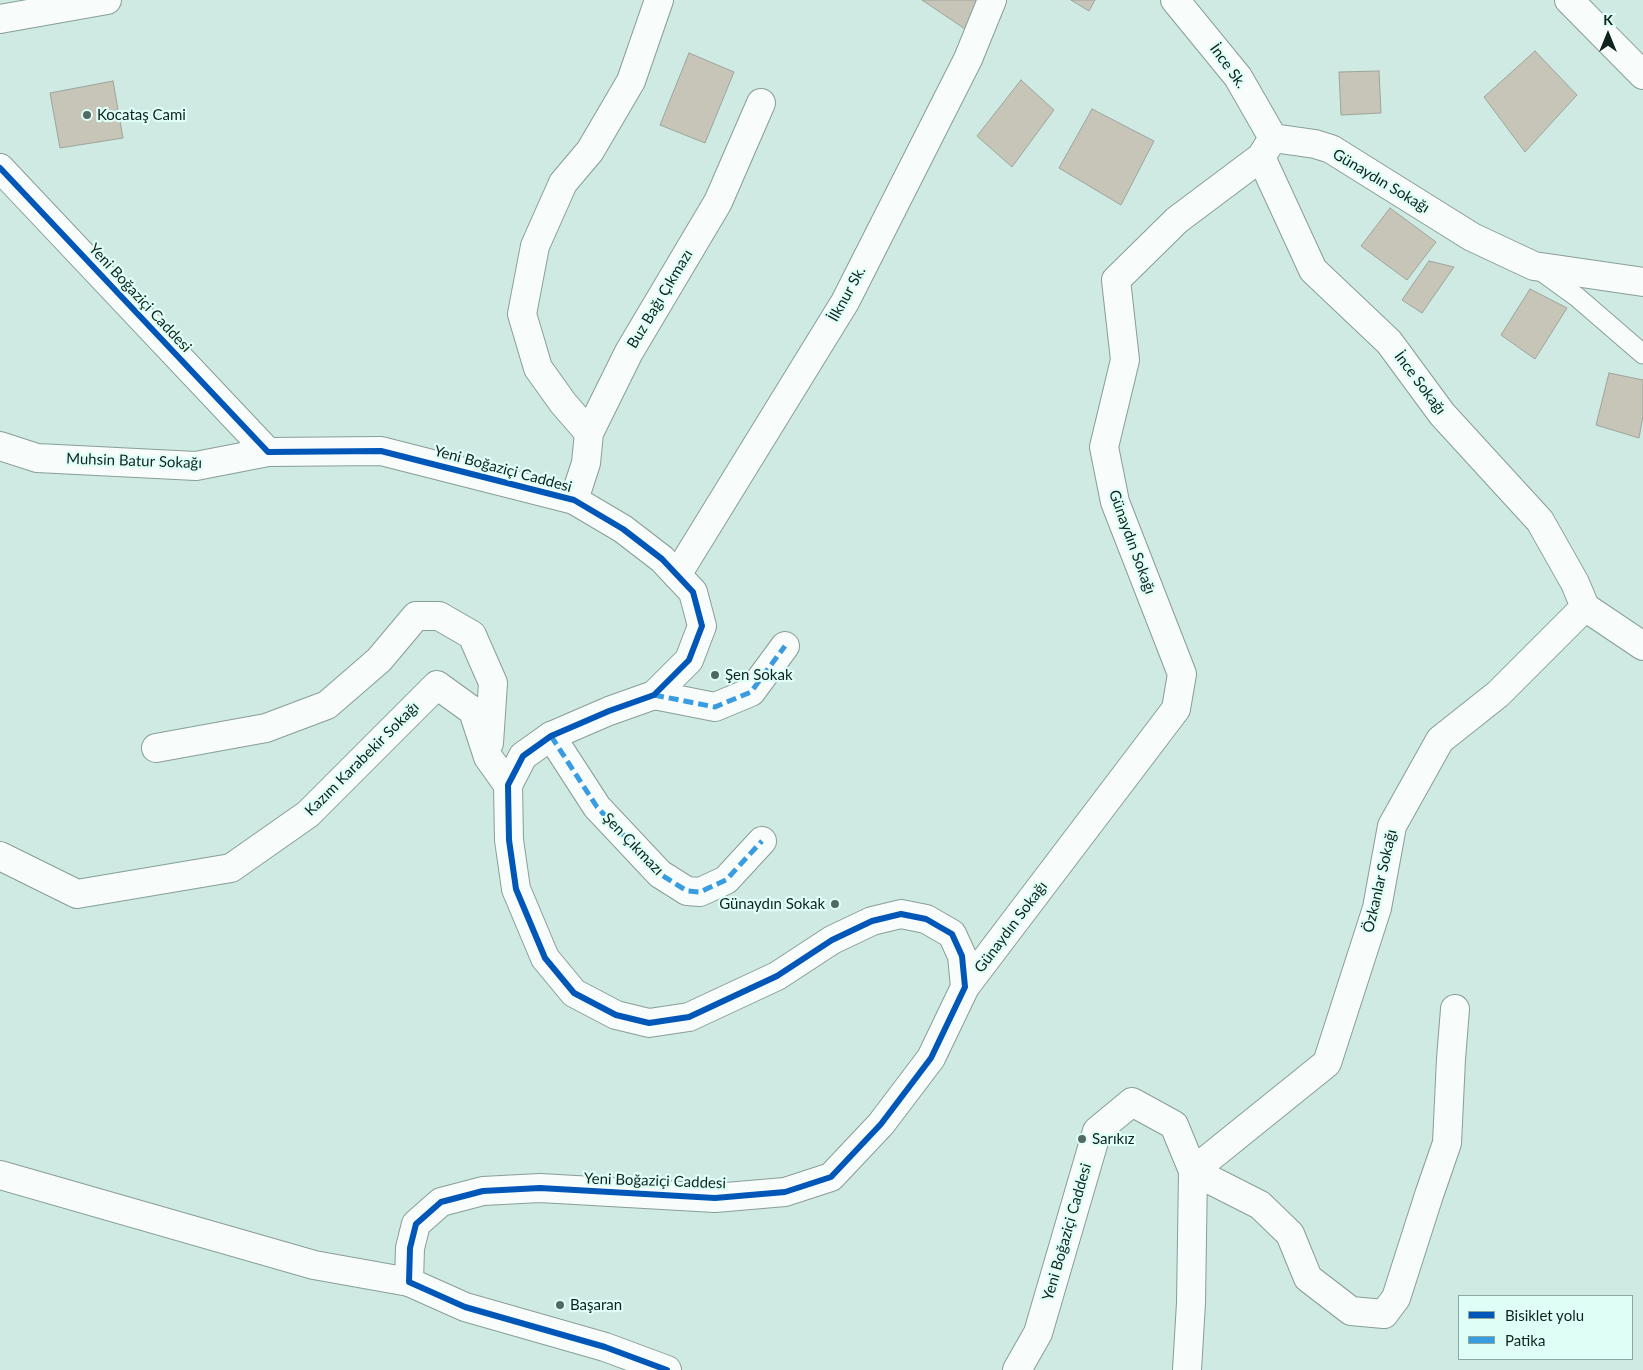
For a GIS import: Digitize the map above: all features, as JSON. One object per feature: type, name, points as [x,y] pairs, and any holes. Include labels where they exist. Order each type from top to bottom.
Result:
[{"type":"street","points":[[0,19],[108,0]]},
{"type":"street","points":[[590,433],[563,403],[538,368],[522,314],[535,246],[563,184],[590,151],[631,81],[659,0]]},
{"type":"street","name":"İlknur Sk.","points":[[677,575],[845,302],[968,59],[992,0]]},
{"type":"street","points":[[968,59],[1011,0]]},
{"type":"street","name":"İnce Sk.","points":[[1175,0],[1238,77],[1267,148]]},
{"type":"street","points":[[1569,0],[1643,75]]},
{"type":"street","name":"Buz Bağı Çıkmazı","points":[[574,500],[586,463],[590,433],[629,352],[718,202],[761,102]]},
{"type":"street","name":"Günaydın Sokağı","points":[[965,987],[1176,709],[1182,674],[1115,502],[1104,448],[1126,360],[1116,280],[1177,220],[1267,148],[1315,144],[1331,150],[1472,237],[1534,266],[1643,282]]},
{"type":"street","name":"İnce Sokağı","points":[[1267,148],[1313,270],[1389,342],[1442,414],[1540,521],[1575,583],[1585,607]]},
{"type":"street","name":"Yeni Boğaziçi Caddesi","points":[[0,168],[268,452],[381,451],[574,500],[623,530],[662,559],[693,592],[702,626],[689,660],[654,695],[609,711],[551,736],[523,756],[508,785],[509,840],[516,889],[545,958],[574,993],[616,1015],[649,1023],[689,1017],[777,976],[832,940],[872,921],[901,914],[926,919],[952,934],[962,956],[965,987],[931,1058],[881,1124],[831,1177],[785,1192],[715,1198],[540,1188],[483,1191],[441,1202],[416,1224],[410,1248],[409,1282]]},
{"type":"street","name":"Muhsin Batur Sokağı","points":[[0,446],[37,458],[196,466],[268,452]]},
{"type":"street","points":[[1585,607],[1643,646]]},
{"type":"street","name":"Özkanlar Sokağı","points":[[1193,1171],[1327,1063],[1377,908],[1392,826],[1440,740],[1498,694],[1585,607]]},
{"type":"street","points":[[156,748],[266,728],[327,705],[379,660],[416,616],[439,616],[472,635],[493,683],[488,757]]},
{"type":"street","points":[[654,695],[715,707],[751,692],[785,646]]},
{"type":"street","name":"Kazım Karabekir Sokağı","points":[[0,856],[77,894],[231,868],[308,814],[436,685],[473,711],[488,757],[508,785]]},
{"type":"street","name":"Şen Çıkmazı","points":[[551,736],[597,807],[660,874],[687,891],[700,892],[726,880],[762,842]]},
{"type":"street","points":[[1193,1171],[1260,1205],[1290,1234],[1308,1278],[1351,1311],[1384,1314],[1396,1298],[1447,1143],[1451,1059],[1456,1009]]},
{"type":"street","name":"Yeni Boğaziçi Caddesi","points":[[1017,1370],[1038,1333],[1097,1131],[1132,1102],[1174,1125],[1193,1171],[1191,1303],[1187,1370]]},
{"type":"street","points":[[0,1175],[314,1265],[409,1282],[465,1307],[605,1347],[667,1370]]},
{"type":"lane","points":[[1534,266],[1578,297],[1643,354]]},
{"type":"building","points":[[922,0],[984,0],[965,29]]},
{"type":"building","points":[[1071,0],[1095,0],[1089,11]]},
{"type":"building","points":[[1535,51],[1577,95],[1525,152],[1484,97]]},
{"type":"building","points":[[689,53],[734,72],[705,143],[660,125]]},
{"type":"building","points":[[1379,71],[1381,113],[1341,115],[1339,72]]},
{"type":"building","points":[[1021,80],[1054,110],[1012,167],[977,136]]},
{"type":"building","name":"Kocataş Cami","points":[[113,81],[123,138],[60,148],[50,93]]},
{"type":"building","points":[[1092,109],[1154,141],[1121,205],[1059,168]]},
{"type":"building","points":[[1390,208],[1436,242],[1407,280],[1361,246]]},
{"type":"building","points":[[1429,261],[1454,267],[1422,313],[1402,300]]},
{"type":"building","points":[[1530,289],[1567,308],[1535,359],[1501,335]]},
{"type":"building","points":[[1609,373],[1643,380],[1643,416],[1639,438],[1596,425]]},
{"type":"marked path","points":[[654,695],[715,707],[751,692],[785,646]]},
{"type":"marked path","points":[[551,736],[597,807],[660,874],[687,891],[700,892],[726,880],[762,841]]},
{"type":"cycle path","points":[[0,168],[268,452],[381,451],[574,500],[623,529],[662,559],[693,592],[702,626],[689,660],[654,695],[609,711],[551,736],[523,756],[508,785],[509,840],[516,889],[545,958],[574,993],[616,1015],[649,1023],[689,1017],[777,976],[832,940],[872,921],[901,914],[926,919],[952,934],[962,956],[965,987],[931,1058],[881,1124],[831,1177],[785,1192],[715,1198],[540,1188],[483,1191],[441,1202],[416,1224],[410,1248],[409,1282],[465,1307],[605,1347],[667,1370]]},
{"type":"place","name":"Kocataş Cami","points":[[87,115]]},
{"type":"place","name":"Şen Sokak","points":[[715,675]]},
{"type":"place","name":"Günaydın Sokak","points":[[835,904]]},
{"type":"place","name":"Sarıkız","points":[[1082,1139]]},
{"type":"place","name":"Başaran","points":[[560,1305]]}]
